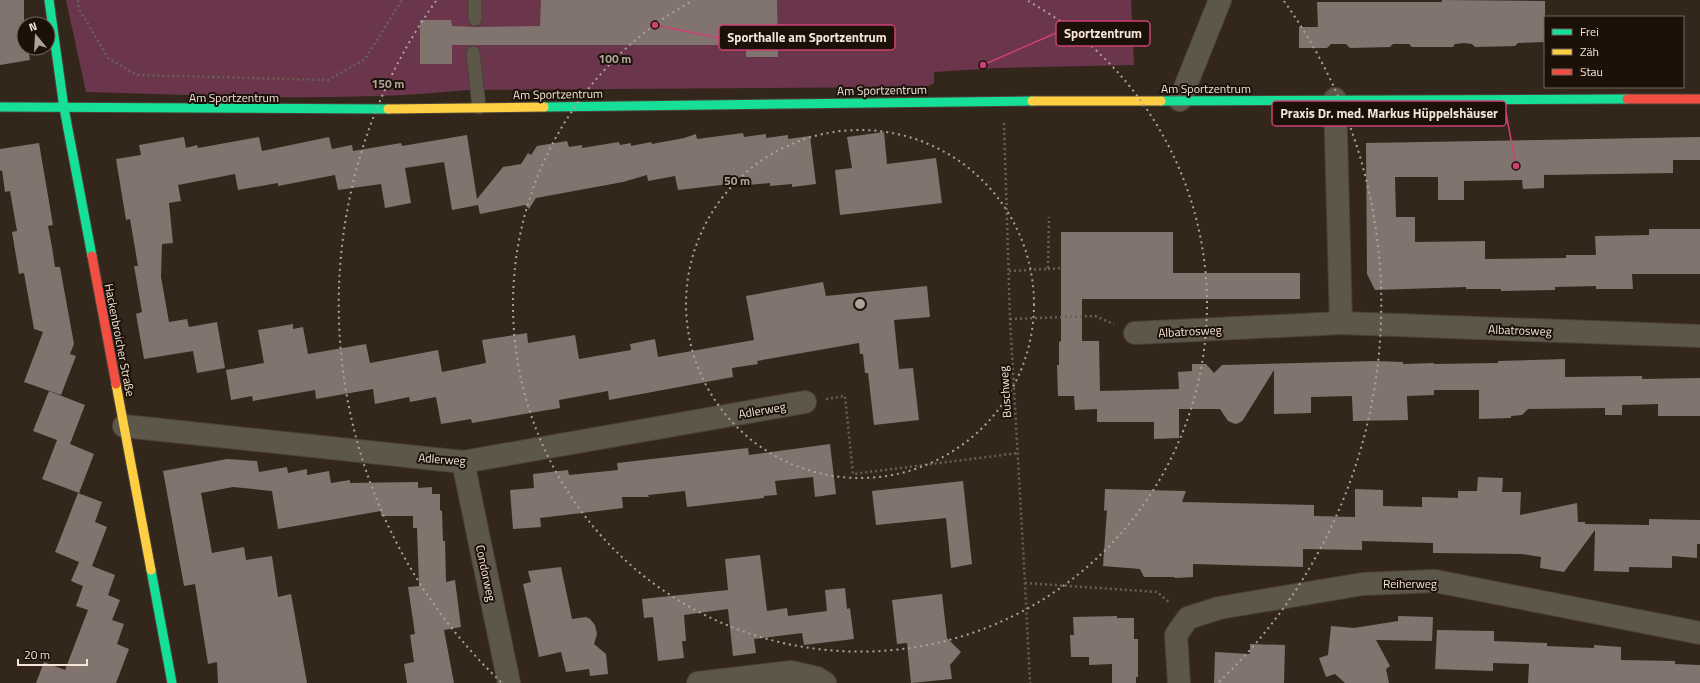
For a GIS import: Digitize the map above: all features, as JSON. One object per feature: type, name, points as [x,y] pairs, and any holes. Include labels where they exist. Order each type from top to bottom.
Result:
[{"type":"street","name":"Hackenbroicher Straße","points":[[49,0],[64,108],[172,683]]},
{"type":"street","points":[[1180,100],[1220,0]]},
{"type":"street","name":"Am Sportzentrum","points":[[0,107],[335,110],[1003,100],[1700,99]]},
{"type":"street","points":[[1335,100],[1341,323]]},
{"type":"street","name":"Albatrosweg","points":[[1135,334],[1341,323],[1700,336]]},
{"type":"street","name":"Adlerweg","points":[[124,426],[463,462],[805,402]]},
{"type":"street","name":"Condorweg","points":[[463,462],[508,683]]},
{"type":"street","name":"Reiherweg","points":[[1188,618],[1219,608],[1363,584],[1435,581],[1700,633]]},
{"type":"street","points":[[1179,683],[1176,634],[1188,618]]},
{"type":"street","points":[[698,683],[791,672],[817,678],[824,683]]},
{"type":"lane","points":[[475,0],[475,19]]},
{"type":"lane","points":[[473,53],[479,107]]},
{"type":"path","points":[[78,0],[79,9],[108,58],[137,75],[328,80],[365,59],[402,0]]},
{"type":"path","name":"Buschweg","points":[[1003,100],[1010,319],[1030,683]]},
{"type":"path","points":[[1048,269],[1049,217]]},
{"type":"path","points":[[1009,271],[1062,268]]},
{"type":"path","points":[[1010,319],[1095,316],[1135,334]]},
{"type":"path","points":[[845,396],[853,474],[1018,453]]},
{"type":"path","points":[[1025,583],[1157,592],[1188,618]]},
{"type":"shaded area","points":[[66,0],[1131,0],[1134,65],[998,68],[934,72],[934,83],[928,86],[920,87],[467,90],[420,94],[325,97],[86,92]]},
{"type":"building","points":[[0,0],[24,0],[24,16],[16,16],[16,56],[29,56],[30,60],[0,65]]},
{"type":"building","points":[[541,0],[777,0],[778,57],[746,57],[746,45],[452,45],[452,64],[420,64],[420,20],[451,20],[452,26],[540,26]]},
{"type":"building","points":[[1442,0],[1545,1],[1544,42],[1518,43],[1515,46],[1475,47],[1472,44],[1464,43],[1455,44],[1453,47],[1412,47],[1409,44],[1393,44],[1390,47],[1350,48],[1346,44],[1331,44],[1327,48],[1299,48],[1299,27],[1318,27],[1317,2],[1442,2]]},
{"type":"building","points":[[884,132],[887,164],[936,158],[942,203],[840,215],[835,170],[852,168],[847,137]]},
{"type":"building","points":[[743,133],[744,137],[766,134],[766,138],[788,135],[788,139],[810,136],[816,184],[792,187],[792,184],[770,186],[770,183],[748,185],[748,182],[678,190],[675,176],[648,181],[647,175],[623,182],[536,198],[529,209],[525,205],[480,214],[478,205],[452,210],[444,162],[405,168],[411,203],[385,208],[381,184],[338,190],[335,175],[278,186],[278,183],[238,190],[235,174],[178,185],[181,201],[169,203],[173,243],[162,244],[161,277],[169,322],[187,319],[189,327],[217,322],[225,368],[197,373],[193,351],[144,359],[136,314],[142,312],[134,266],[138,266],[130,219],[126,220],[116,159],[141,155],[139,145],[184,137],[186,148],[197,145],[198,148],[259,137],[262,151],[329,137],[332,149],[352,145],[353,151],[401,143],[402,146],[467,135],[477,199],[503,167],[521,164],[528,153],[531,155],[537,146],[567,141],[569,147],[582,145],[582,148],[619,142],[620,145],[631,143],[631,146],[651,142],[652,144],[684,138],[696,134],[697,139]]},
{"type":"building","points":[[1700,137],[1700,160],[1673,160],[1673,173],[1544,175],[1544,188],[1523,189],[1522,180],[1464,181],[1464,200],[1438,200],[1438,177],[1395,177],[1396,217],[1415,217],[1415,242],[1485,241],[1485,259],[1566,258],[1566,255],[1596,255],[1595,236],[1649,235],[1649,229],[1700,229],[1700,274],[1632,274],[1633,289],[1596,289],[1596,286],[1555,287],[1555,290],[1501,291],[1501,289],[1466,289],[1466,287],[1375,290],[1367,274],[1366,143]]},
{"type":"building","points":[[39,143],[53,225],[48,226],[55,267],[60,267],[74,344],[70,354],[76,356],[61,395],[24,382],[43,332],[34,329],[24,273],[19,274],[12,232],[17,231],[10,191],[5,192],[2,170],[0,171],[0,149]]},
{"type":"building","points":[[1061,232],[1173,232],[1173,273],[1300,273],[1300,299],[1082,299],[1082,341],[1099,341],[1100,391],[1179,389],[1178,372],[1192,371],[1192,364],[1206,364],[1214,373],[1222,365],[1376,361],[1403,362],[1403,364],[1498,363],[1498,361],[1565,359],[1565,377],[1642,376],[1642,379],[1700,378],[1700,416],[1658,416],[1658,404],[1622,405],[1622,415],[1605,415],[1605,408],[1528,409],[1522,415],[1511,416],[1511,418],[1479,419],[1479,390],[1434,390],[1434,395],[1407,396],[1408,420],[1353,421],[1352,396],[1311,397],[1311,413],[1274,414],[1274,370],[1243,420],[1239,423],[1235,424],[1228,421],[1220,409],[1179,409],[1179,438],[1154,439],[1154,422],[1097,422],[1097,409],[1075,410],[1074,396],[1058,396],[1057,365],[1059,365],[1059,342],[1061,341]]},
{"type":"building","points":[[823,282],[826,296],[927,286],[930,317],[894,320],[899,369],[913,368],[919,420],[874,425],[868,373],[865,373],[863,354],[860,354],[859,343],[757,361],[758,364],[732,368],[733,377],[609,400],[608,391],[559,400],[560,408],[472,423],[471,419],[441,424],[436,397],[410,402],[409,397],[375,404],[373,389],[316,399],[315,390],[253,401],[252,396],[231,400],[226,370],[264,363],[258,330],[293,324],[293,329],[303,327],[308,354],[366,344],[370,363],[438,350],[442,372],[486,363],[482,340],[527,333],[528,343],[575,335],[579,359],[631,350],[630,344],[655,339],[658,357],[754,340],[746,296]]},
{"type":"building","points":[[49,391],[85,405],[70,444],[94,454],[79,493],[42,479],[57,440],[33,431]]},
{"type":"building","points":[[830,444],[836,494],[815,497],[813,477],[775,481],[777,495],[764,496],[764,498],[687,507],[685,491],[648,495],[649,497],[622,497],[623,508],[540,518],[541,527],[513,529],[510,490],[534,488],[533,474],[568,470],[569,475],[618,470],[617,463],[748,448],[749,455]]},
{"type":"building","points":[[227,459],[257,461],[259,472],[287,467],[288,473],[307,469],[307,475],[329,471],[331,483],[350,480],[350,483],[418,482],[418,488],[432,487],[432,494],[440,494],[443,541],[445,541],[446,582],[455,580],[461,627],[444,630],[454,683],[407,683],[404,664],[414,662],[410,635],[415,634],[408,587],[419,586],[417,528],[413,528],[413,516],[381,516],[381,511],[278,529],[272,491],[233,487],[201,493],[212,553],[244,547],[246,560],[272,556],[278,597],[291,594],[307,683],[218,683],[217,662],[208,664],[195,584],[184,586],[163,471]]},
{"type":"building","points":[[1478,477],[1503,478],[1502,492],[1521,492],[1520,515],[1577,503],[1578,522],[1585,522],[1585,524],[1649,525],[1649,519],[1700,520],[1700,544],[1697,544],[1697,558],[1672,556],[1672,568],[1629,567],[1629,572],[1594,571],[1595,530],[1564,572],[1540,568],[1541,557],[1522,554],[1433,553],[1433,543],[1362,541],[1362,550],[1303,549],[1303,567],[1193,564],[1193,577],[1175,578],[1144,577],[1140,569],[1103,566],[1107,510],[1104,511],[1105,489],[1186,491],[1182,502],[1314,505],[1314,516],[1355,517],[1355,489],[1383,490],[1383,506],[1422,507],[1422,497],[1458,498],[1458,491],[1477,491]]},
{"type":"building","points":[[963,481],[972,564],[951,568],[946,518],[876,525],[872,491]]},
{"type":"building","points":[[78,493],[102,502],[95,522],[107,527],[92,566],[115,575],[108,595],[120,600],[112,620],[124,624],[117,644],[129,649],[116,683],[36,683],[44,662],[65,670],[88,610],[76,606],[83,586],[71,581],[79,562],[55,552]]},
{"type":"building","points":[[760,555],[767,611],[787,608],[788,616],[827,611],[825,590],[845,588],[847,609],[850,608],[854,639],[804,645],[802,633],[754,639],[756,653],[733,656],[728,609],[684,615],[686,641],[682,641],[684,658],[658,661],[653,617],[644,618],[642,599],[728,590],[725,559]]},
{"type":"building","points":[[561,567],[572,619],[586,617],[595,625],[597,634],[594,644],[606,654],[608,674],[590,676],[589,669],[566,672],[561,652],[539,657],[523,584],[531,582],[528,571]]},
{"type":"building","points":[[942,594],[947,638],[961,652],[950,665],[952,679],[911,683],[907,643],[897,644],[892,600]]},
{"type":"building","points":[[1117,616],[1117,618],[1134,618],[1134,639],[1138,639],[1138,677],[1136,677],[1136,683],[1112,683],[1112,664],[1089,665],[1089,657],[1071,657],[1070,635],[1074,635],[1073,617]]},
{"type":"building","points":[[1398,616],[1433,617],[1432,641],[1376,640],[1390,666],[1386,669],[1389,683],[1345,683],[1335,674],[1326,677],[1319,658],[1328,655],[1331,626],[1354,628],[1398,621]]},
{"type":"building","points":[[1437,630],[1494,631],[1494,641],[1547,643],[1547,646],[1594,648],[1594,645],[1621,647],[1621,660],[1675,661],[1675,664],[1700,665],[1700,683],[1528,683],[1529,664],[1493,663],[1493,671],[1435,669]]},
{"type":"building","points":[[1250,644],[1285,645],[1284,683],[1214,683],[1215,652],[1250,654]]},
{"type":"traffic: fast","points":[[49,0],[64,108],[92,256]]},
{"type":"traffic: fast","points":[[1161,101],[1627,99]]},
{"type":"traffic: fast","points":[[544,107],[1032,101]]},
{"type":"traffic: fast","points":[[0,107],[388,109]]},
{"type":"traffic: fast","points":[[151,570],[172,683]]},
{"type":"traffic: slow","points":[[1032,101],[1161,101]]},
{"type":"traffic: slow","points":[[388,109],[544,107]]},
{"type":"traffic: slow","points":[[116,384],[151,570]]},
{"type":"traffic: jam","points":[[1627,99],[1700,99]]},
{"type":"traffic: jam","points":[[92,256],[116,384]]},
{"type":"place","name":"Sporthalle am Sportzentrum","points":[[655,25]]},
{"type":"place","name":"Sportzentrum","points":[[983,65]]},
{"type":"place","name":"Praxis Dr. med. Markus Hüppelshäuser","points":[[1516,166]]}]
